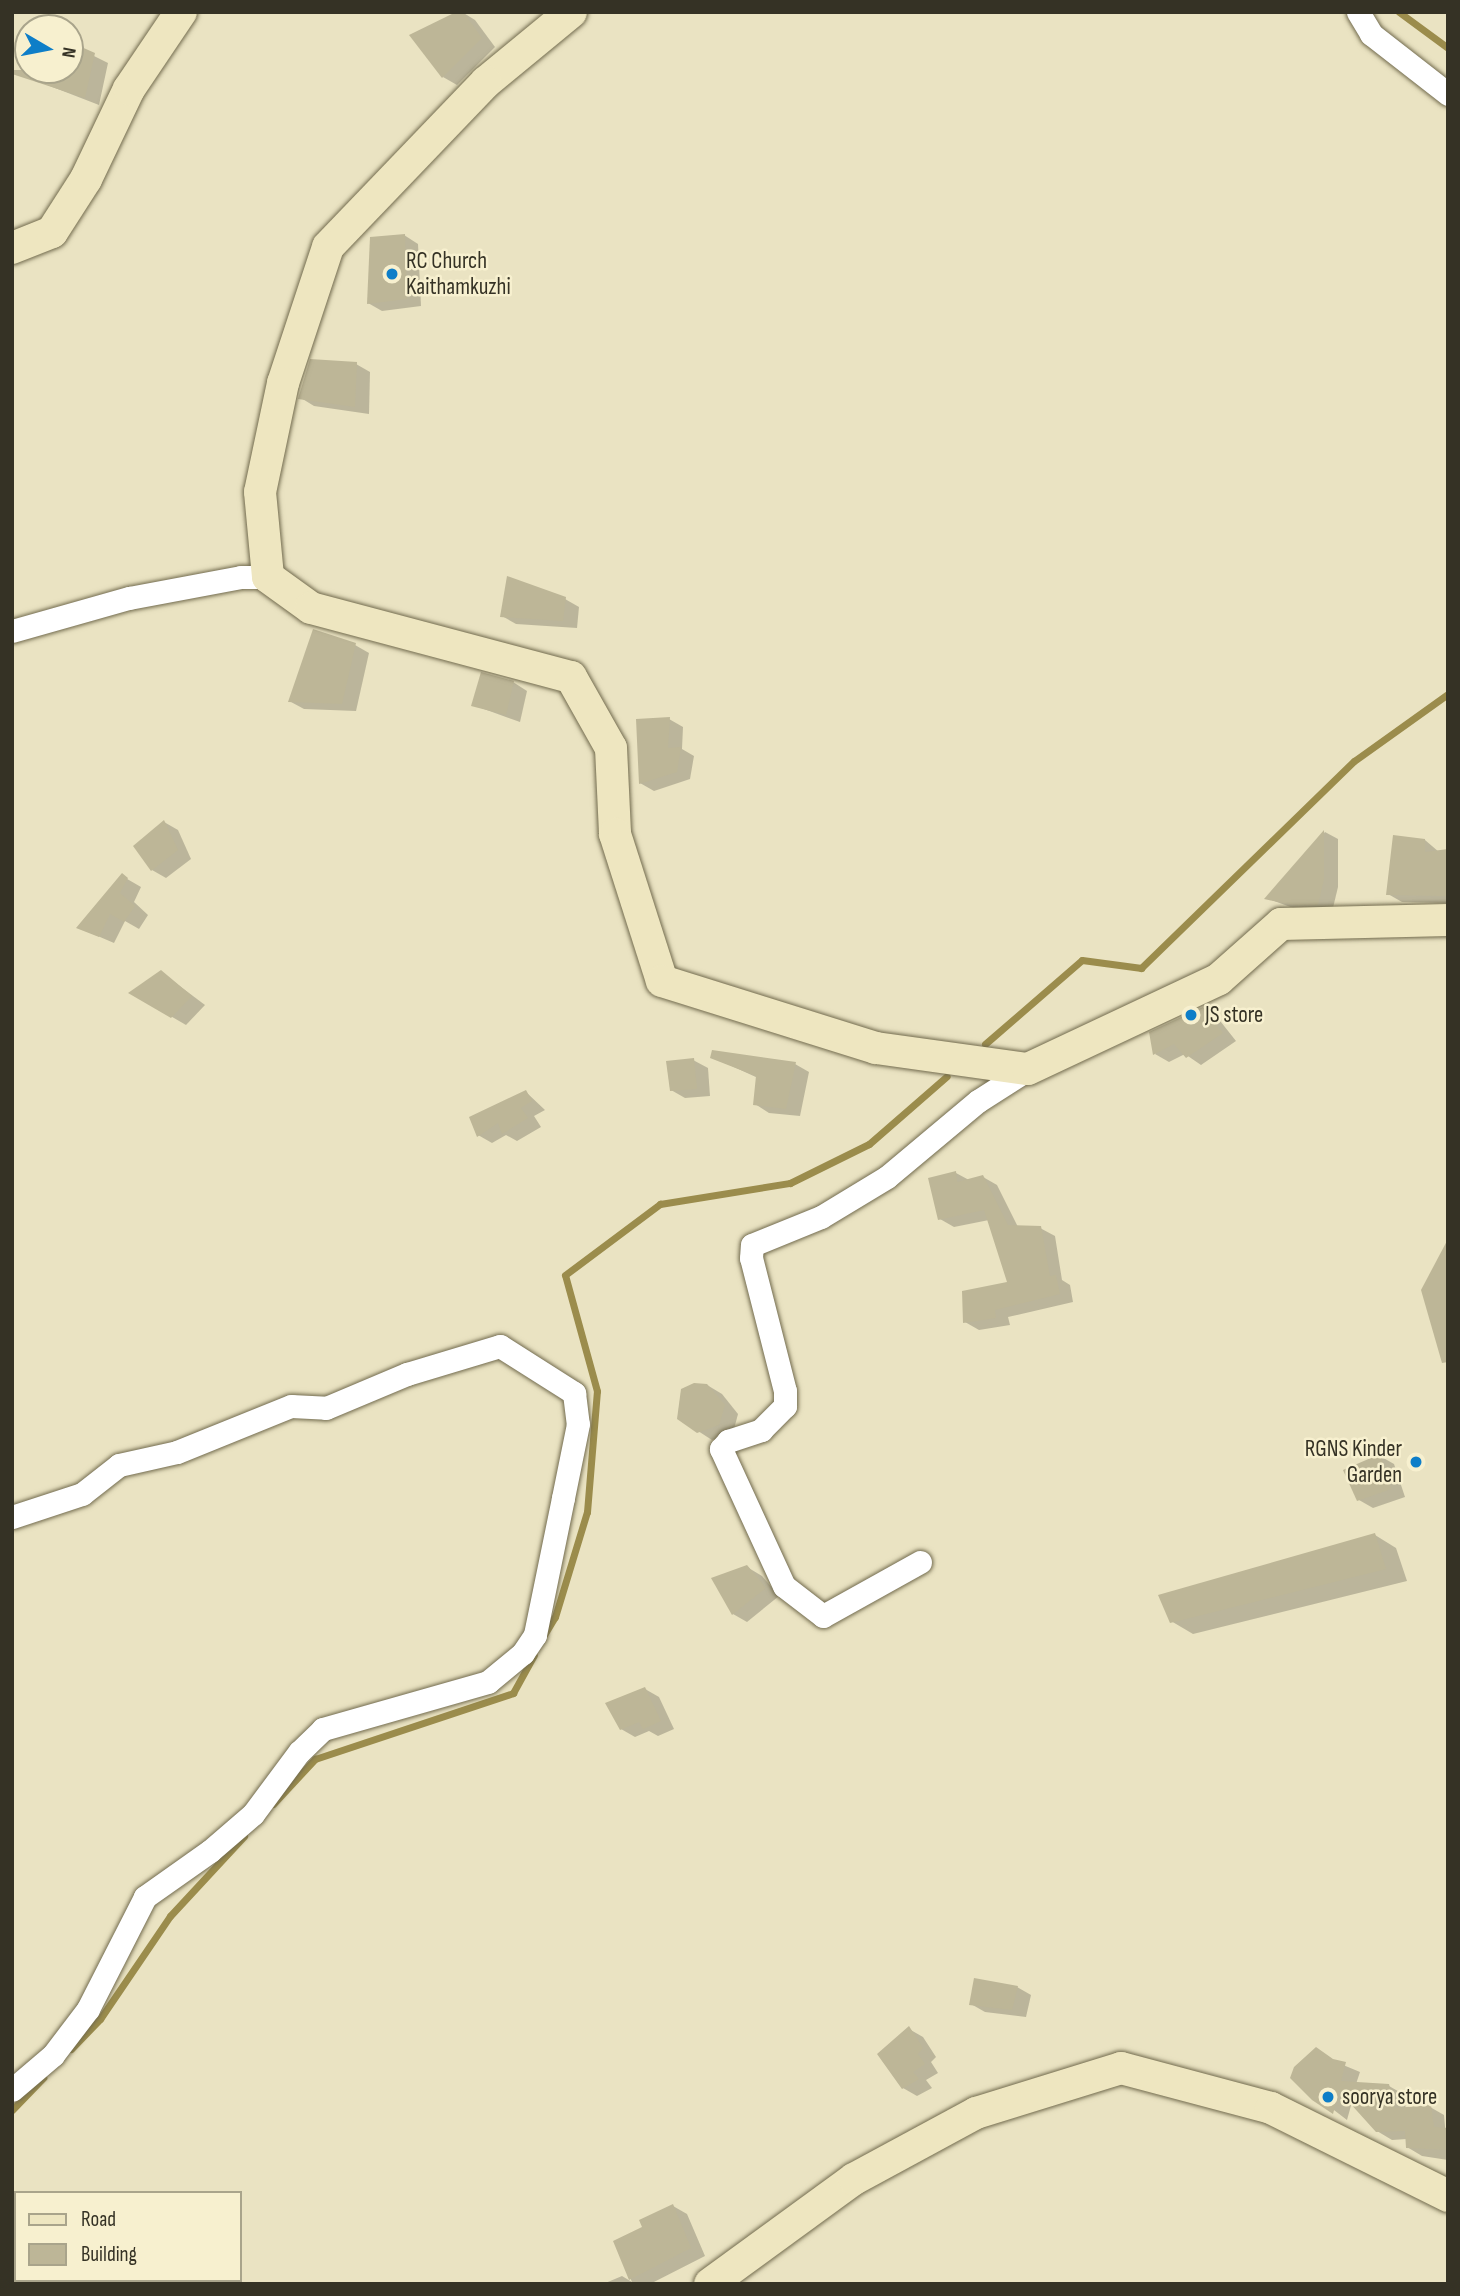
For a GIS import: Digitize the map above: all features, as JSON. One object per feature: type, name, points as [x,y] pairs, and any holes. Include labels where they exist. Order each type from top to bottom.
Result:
[{"type":"street","points":[[12,248],[52,232],[86,179],[129,89],[181,12]]},
{"type":"street","points":[[268,577],[260,492],[283,383],[328,247],[486,82],[571,12]]},
{"type":"street","points":[[1358,12],[1371,34],[1430,85],[1448,94]]},
{"type":"street","points":[[12,631],[91,612],[128,597],[241,577],[268,577],[311,608],[571,677],[611,748],[615,834],[662,981],[876,1048],[1028,1069]]},
{"type":"street","points":[[920,1562],[823,1616],[785,1586],[721,1449],[728,1441],[777,1419],[785,1406],[785,1391],[751,1258],[752,1245],[821,1217],[887,1177],[978,1101],[1028,1069],[1219,979],[1281,924],[1448,920]]},
{"type":"street","points":[[12,1517],[82,1494],[119,1465],[177,1452],[291,1406],[326,1408],[407,1374],[500,1346],[574,1393],[578,1424],[564,1498],[535,1635],[523,1653],[488,1682],[466,1691],[323,1730],[299,1752],[253,1814],[210,1852],[145,1897],[88,2009],[53,2055],[12,2090]]},
{"type":"street","points":[[710,2284],[854,2179],[976,2113],[1121,2067],[1271,2108],[1448,2196]]},
{"type":"building","points":[[456,12],[463,12],[482,38],[442,78],[409,35]]},
{"type":"building","points":[[84,48],[95,53],[85,98],[42,84],[84,84]]},
{"type":"building","points":[[405,234],[407,299],[367,304],[370,237]]},
{"type":"building","points":[[310,359],[357,362],[355,407],[298,399]]},
{"type":"building","points":[[507,576],[566,597],[563,621],[500,617]]},
{"type":"building","points":[[313,629],[356,643],[342,704],[288,702]]},
{"type":"building","points":[[481,672],[514,681],[506,715],[471,706]]},
{"type":"building","points":[[670,717],[668,748],[681,747],[677,772],[639,784],[636,719]]},
{"type":"building","points":[[164,820],[178,850],[151,871],[133,846]]},
{"type":"building","points":[[1324,830],[1324,879],[1318,905],[1292,905],[1264,899]]},
{"type":"building","points":[[1393,835],[1425,839],[1425,852],[1448,849],[1448,896],[1386,895]]},
{"type":"building","points":[[122,873],[128,878],[120,893],[135,906],[124,922],[110,914],[99,937],[76,928]]},
{"type":"building","points":[[161,970],[192,996],[171,1018],[128,993]]},
{"type":"building","name":"JS store","points":[[1203,1007],[1223,1033],[1186,1058],[1174,1044],[1153,1055],[1149,1032]]},
{"type":"building","points":[[712,1050],[796,1062],[786,1109],[753,1105],[756,1076],[710,1058]]},
{"type":"building","points":[[694,1058],[697,1089],[670,1091],[666,1061]]},
{"type":"building","points":[[526,1090],[532,1101],[521,1108],[528,1118],[502,1134],[498,1123],[477,1137],[469,1117]]},
{"type":"building","points":[[956,1171],[957,1182],[983,1175],[1008,1225],[1041,1226],[1050,1276],[1056,1275],[1060,1294],[995,1310],[996,1318],[963,1323],[962,1291],[1007,1282],[984,1210],[938,1220],[928,1178]]},
{"type":"building","points":[[1448,1239],[1448,1362],[1442,1363],[1421,1290]]},
{"type":"building","points":[[694,1383],[707,1384],[725,1405],[719,1425],[697,1433],[677,1419],[681,1389]]},
{"type":"building","points":[[1380,1454],[1391,1489],[1357,1501],[1343,1470]]},
{"type":"building","points":[[1375,1533],[1386,1569],[1170,1623],[1158,1595]]},
{"type":"building","points":[[747,1565],[766,1588],[732,1615],[711,1578]]},
{"type":"building","points":[[645,1687],[661,1721],[643,1729],[639,1722],[620,1730],[605,1703]]},
{"type":"building","points":[[974,1978],[1018,1986],[1012,2010],[969,2005]]},
{"type":"building","points":[[909,2026],[923,2048],[918,2054],[925,2064],[913,2072],[919,2079],[902,2089],[877,2054]]},
{"type":"building","points":[[1316,2047],[1333,2059],[1346,2062],[1341,2081],[1389,2084],[1395,2108],[1431,2105],[1434,2127],[1448,2128],[1448,2150],[1406,2148],[1405,2131],[1376,2132],[1339,2091],[1333,2114],[1312,2100],[1290,2078],[1294,2067]]},
{"type":"building","points":[[673,2204],[691,2248],[629,2280],[613,2241],[642,2227],[639,2220]]},
{"type":"waterway","points":[[1399,12],[1448,48]]},
{"type":"waterway","points":[[985,1044],[1082,960],[1141,968],[1354,761],[1448,694]]},
{"type":"waterway","points":[[544,1635],[555,1617],[587,1512],[597,1391],[565,1275],[660,1204],[790,1183],[869,1144],[947,1076]]},
{"type":"waterway","points":[[273,1804],[315,1759],[513,1693],[534,1655]]},
{"type":"waterway","points":[[71,2049],[100,2019],[170,1916],[244,1836]]},
{"type":"waterway","points":[[12,2110],[43,2078]]},
{"type":"place","name":"RC Church Kaithamkuzhi","points":[[392,274]]},
{"type":"place","name":"JS store","points":[[1191,1015]]},
{"type":"place","name":"RGNS Kinder Garden","points":[[1416,1462]]},
{"type":"place","name":"soorya store","points":[[1328,2097]]}]
